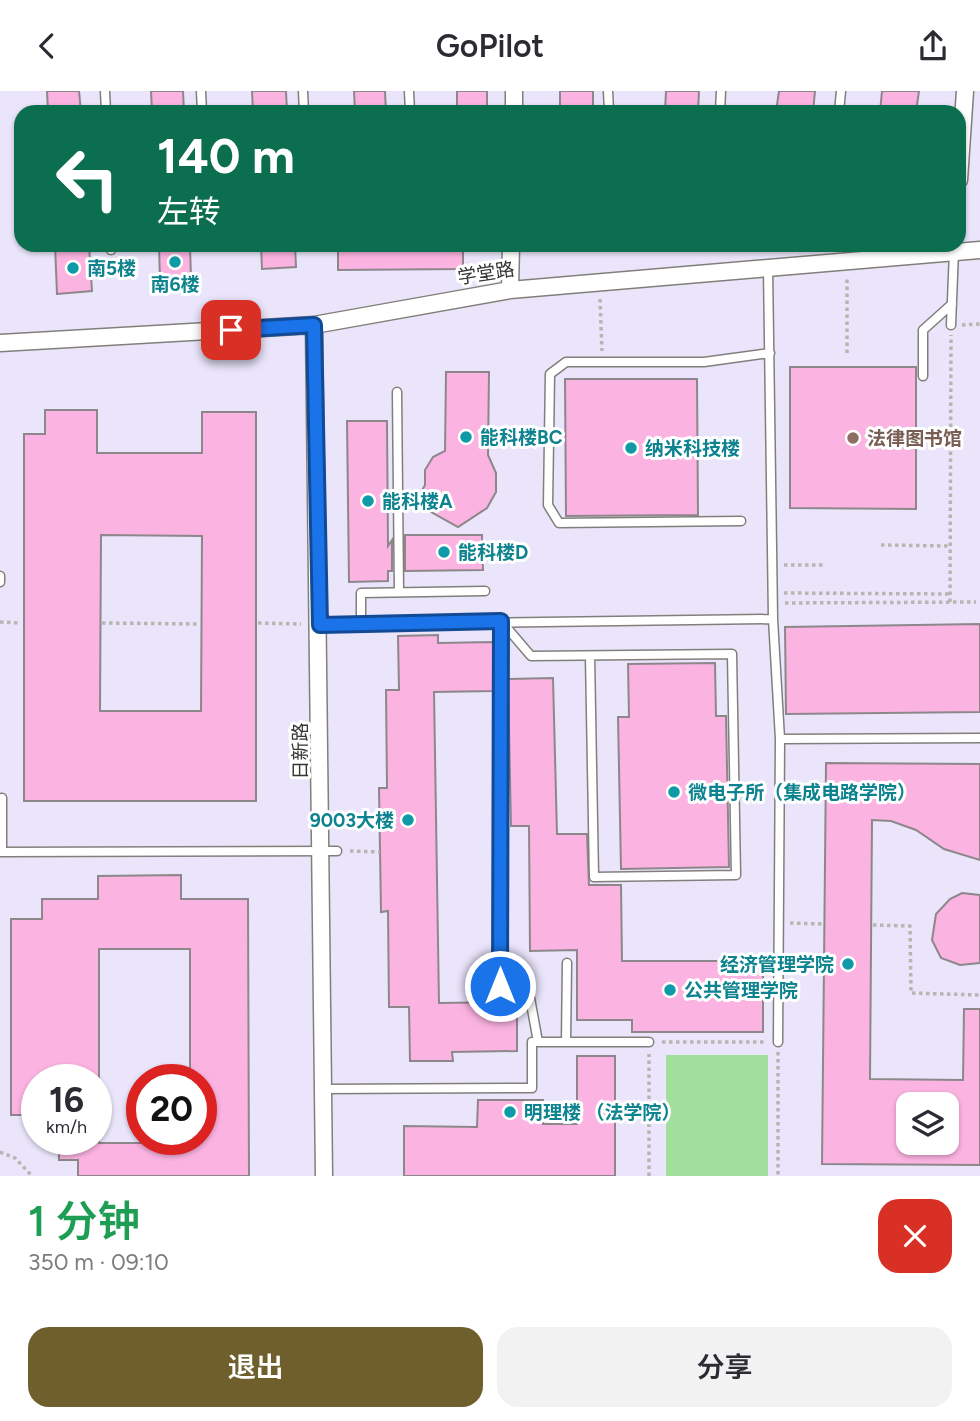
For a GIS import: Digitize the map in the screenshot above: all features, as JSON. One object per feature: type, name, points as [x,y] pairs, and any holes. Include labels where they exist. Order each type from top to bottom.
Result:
[{"type":"street","points":[[510,290],[511,252]]},
{"type":"street","name":"学堂路","points":[[0,343],[314,325],[510,290],[915,252]]},
{"type":"street","name":"日新路","points":[[314,325],[320,625],[329,851],[321,1089],[324,1176]]},
{"type":"lane","points":[[951,325],[954,252]]},
{"type":"lane","points":[[768,267],[773,619],[780,739],[778,1042]]},
{"type":"lane","points":[[923,376],[923,330],[952,304]]},
{"type":"lane","points":[[741,521],[559,523],[548,505],[550,374],[566,362],[704,362],[770,353]]},
{"type":"lane","points":[[397,392],[399,592]]},
{"type":"lane","points":[[0,576],[0,582]]},
{"type":"lane","points":[[361,624],[361,593],[485,591]]},
{"type":"lane","points":[[320,625],[773,619]]},
{"type":"lane","points":[[501,621],[531,656],[732,654],[736,875],[594,877],[590,656]]},
{"type":"lane","points":[[501,621],[501,986],[530,998],[538,1028],[538,1042]]},
{"type":"lane","points":[[780,739],[980,738]]},
{"type":"lane","points":[[2,798],[1,852],[329,851]]},
{"type":"lane","points":[[566,1042],[567,963]]},
{"type":"lane","points":[[321,1089],[532,1089],[531,1042],[649,1042]]},
{"type":"path","points":[[847,275],[847,353]]},
{"type":"path","points":[[600,297],[603,362]]},
{"type":"path","points":[[950,603],[948,546],[951,325]]},
{"type":"path","points":[[881,545],[948,546]]},
{"type":"path","points":[[773,565],[824,565]]},
{"type":"path","points":[[773,592],[950,594]]},
{"type":"path","points":[[773,604],[976,602]]},
{"type":"path","points":[[0,622],[20,622]]},
{"type":"path","points":[[102,623],[200,624]]},
{"type":"path","points":[[258,623],[320,625]]},
{"type":"path","points":[[329,851],[380,852]]},
{"type":"path","points":[[778,923],[823,924]]},
{"type":"path","points":[[873,925],[910,926],[911,993],[980,995]]},
{"type":"path","points":[[649,1176],[649,1042],[778,1042],[778,1176]]},
{"type":"path","points":[[0,1152],[15,1159],[32,1176]]},
{"type":"shaded area","points":[[0,91],[980,91],[980,1176],[0,1176]]},
{"type":"green space","points":[[666,1055],[768,1055],[768,1176],[666,1176]]},
{"type":"building","points":[[47,91],[79,91],[80,105],[48,105]]},
{"type":"building","points":[[151,91],[183,91],[184,105],[152,105]]},
{"type":"building","points":[[252,91],[286,91],[287,105],[253,105]]},
{"type":"building","points":[[354,91],[385,91],[386,105],[355,105]]},
{"type":"building","points":[[457,91],[487,91],[487,105],[457,105]]},
{"type":"building","points":[[560,91],[593,91],[593,105],[560,105]]},
{"type":"building","points":[[666,91],[699,91],[698,105],[665,105]]},
{"type":"building","points":[[779,91],[815,91],[814,105],[777,105]]},
{"type":"building","points":[[882,91],[919,91],[917,105],[881,105]]},
{"type":"building","name":"南5楼","points":[[55,252],[89,252],[92,291],[57,294]]},
{"type":"building","name":"南6楼","points":[[159,252],[190,252],[191,279],[160,281]]},
{"type":"building","points":[[261,252],[295,252],[296,267],[262,269]]},
{"type":"building","points":[[338,252],[463,252],[463,269],[338,270]]},
{"type":"building","name":"法律图书馆","points":[[790,367],[916,367],[916,509],[790,508]]},
{"type":"building","name":"能科楼BC","points":[[446,372],[489,372],[488,455],[496,473],[496,492],[487,508],[458,527],[415,503],[425,485],[425,470],[433,457],[445,451]]},
{"type":"building","name":"纳米科技楼","points":[[565,379],[697,379],[698,515],[566,516]]},
{"type":"building","points":[[45,410],[97,410],[97,453],[202,453],[202,412],[256,412],[256,801],[24,801],[24,434],[45,434]],"holes":[[[101,535],[202,536],[201,711],[100,711]]]},
{"type":"building","name":"能科楼A","points":[[347,421],[387,421],[388,546],[392,540],[392,571],[388,571],[388,581],[349,582]]},
{"type":"building","name":"能科楼D","points":[[405,535],[482,535],[483,570],[405,571]]},
{"type":"building","points":[[980,624],[980,712],[786,714],[785,627]]},
{"type":"building","name":"9003大楼","points":[[438,635],[438,643],[493,642],[493,691],[434,692],[439,1003],[517,1002],[517,1051],[452,1052],[453,1061],[410,1061],[409,1007],[389,1007],[388,911],[381,912],[379,788],[387,788],[386,690],[399,690],[398,636]]},
{"type":"building","name":"微电子所（集成电路学院）","points":[[715,663],[716,716],[726,716],[729,867],[621,869],[618,717],[629,717],[628,664]]},
{"type":"building","points":[[553,678],[557,834],[587,834],[589,885],[621,885],[622,961],[763,961],[763,1032],[632,1032],[632,1020],[577,1020],[577,950],[530,951],[529,826],[511,826],[508,679]]},
{"type":"building","name":"经济管理学院","points":[[826,763],[980,764],[980,860],[944,849],[916,830],[891,821],[872,820],[870,1079],[963,1080],[964,1009],[980,1009],[980,1165],[822,1164]]},
{"type":"building","points":[[181,875],[181,899],[248,899],[249,1176],[78,1176],[78,1160],[59,1160],[59,1155],[112,1155],[112,1143],[126,1143],[126,1155],[217,1155],[217,1064],[190,1064],[190,949],[99,949],[99,1064],[21,1064],[21,1115],[11,1115],[11,919],[42,919],[42,899],[98,899],[98,876]]},
{"type":"building","points":[[962,893],[980,895],[980,963],[960,965],[941,958],[932,940],[936,914],[950,899]]},
{"type":"building","name":"明理楼 （法学院）","points":[[577,1056],[615,1056],[615,1176],[404,1176],[404,1126],[477,1127],[478,1100],[543,1100],[543,1124],[577,1124]]},
{"type":"place","name":"南6楼","points":[[175,262]]},
{"type":"place","name":"南5楼","points":[[73,268]]},
{"type":"place","name":"能科楼BC","points":[[466,437]]},
{"type":"place","name":"法律图书馆","points":[[853,438]]},
{"type":"place","name":"纳米科技楼","points":[[631,448]]},
{"type":"place","name":"能科楼A","points":[[368,501]]},
{"type":"place","name":"能科楼D","points":[[444,552]]},
{"type":"place","name":"微电子所（集成电路学院）","points":[[674,792]]},
{"type":"place","name":"9003大楼","points":[[408,820]]},
{"type":"place","name":"经济管理学院","points":[[848,964]]},
{"type":"place","name":"公共管理学院","points":[[670,990]]},
{"type":"place","name":"明理楼 （法学院）","points":[[510,1112]]},
{"type":"route","points":[[231,330],[314,325],[320,625],[501,621],[500,986]]}]
